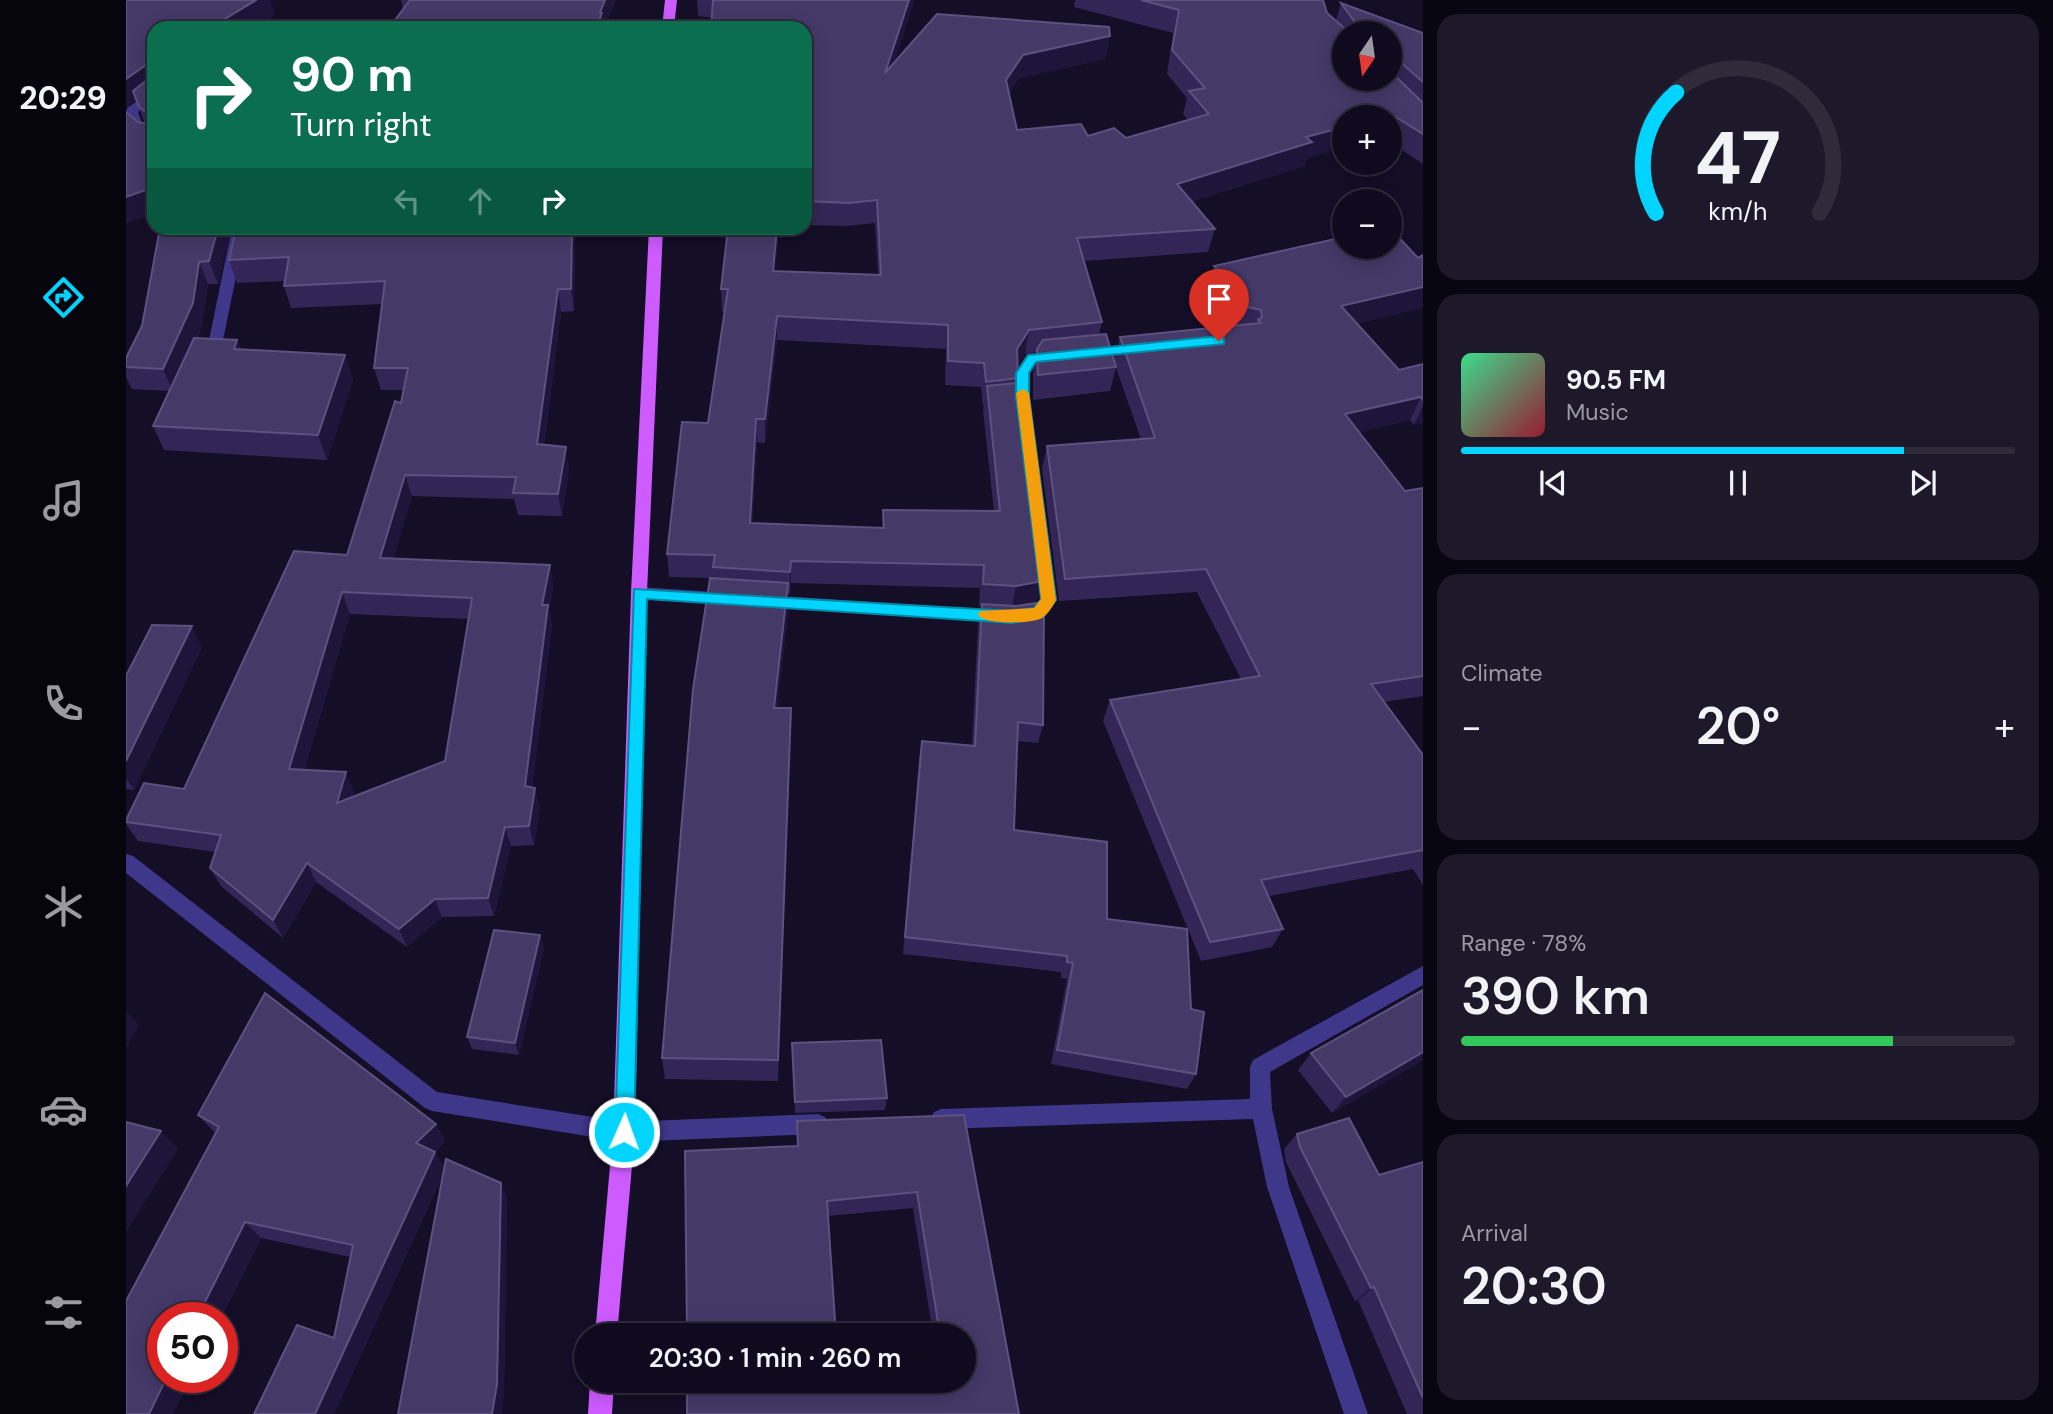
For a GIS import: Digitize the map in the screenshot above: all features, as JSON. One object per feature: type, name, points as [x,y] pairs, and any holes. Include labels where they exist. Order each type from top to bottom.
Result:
[{"type":"main road","points":[[669,21],[671,0]]},
{"type":"main road","points":[[608,1323],[624,1132],[639,593],[656,235]]},
{"type":"main road","points":[[600,1414],[602,1393]]},
{"type":"street","points":[[147,99],[131,111],[140,133],[147,137]]},
{"type":"street","points":[[215,345],[238,235]]},
{"type":"street","points":[[639,593],[1012,617],[1038,613],[1049,600],[1023,397],[1023,373],[1032,358],[1072,355]]},
{"type":"street","points":[[126,862],[432,1101],[624,1132],[844,1123]]},
{"type":"street","points":[[1356,1414],[1278,1187],[1261,1109],[1260,1067],[1423,975]]},
{"type":"street","points":[[927,1120],[1261,1109]]},
{"type":"building","points":[[126,0],[256,0],[222,21],[147,21],[147,80],[146,65],[126,79]]},
{"type":"building","points":[[410,0],[605,0],[599,21],[394,21]]},
{"type":"building","points":[[713,0],[909,0],[885,73],[937,14],[1109,27],[1110,36],[1023,55],[1006,80],[1017,130],[1081,124],[1088,136],[1114,128],[1126,138],[1209,114],[1189,91],[1205,88],[1172,50],[1179,10],[1141,0],[1323,0],[1327,13],[1336,21],[1332,21],[1332,91],[1402,91],[1402,83],[1423,103],[1423,134],[1402,121],[1402,105],[1332,105],[1332,130],[1306,137],[1312,142],[1177,184],[1215,229],[1077,238],[1102,322],[1029,330],[1017,349],[1018,378],[986,382],[984,363],[948,361],[948,325],[777,316],[765,419],[756,419],[750,523],[884,528],[883,510],[1000,511],[987,386],[1017,383],[1043,576],[1037,582],[1016,586],[983,584],[984,565],[791,561],[790,572],[713,567],[715,555],[667,554],[682,422],[708,423],[728,289],[721,289],[727,235],[776,235],[773,271],[881,275],[877,200],[848,203],[812,201],[812,21],[712,21]]},
{"type":"building","points":[[1341,3],[1390,21],[1354,21]]},
{"type":"building","points":[[1402,25],[1423,33],[1423,82],[1402,64]]},
{"type":"building","points":[[147,80],[147,113],[139,107],[133,91]]},
{"type":"building","points":[[126,112],[138,122],[147,124],[147,190],[126,197]]},
{"type":"building","points":[[159,235],[216,235],[209,261],[199,262],[193,303],[163,369],[126,367],[126,358],[142,326]]},
{"type":"building","points":[[234,235],[572,235],[571,289],[558,289],[537,444],[566,447],[558,494],[513,493],[516,477],[405,475],[380,558],[550,565],[542,605],[548,605],[525,786],[535,788],[529,826],[505,827],[488,898],[435,899],[399,929],[307,863],[273,920],[210,868],[221,835],[126,822],[144,783],[184,789],[294,551],[347,555],[395,401],[401,403],[408,368],[374,368],[385,281],[284,286],[289,257],[229,260]],"holes":[[[342,592],[472,598],[445,761],[337,803],[346,772],[289,769]]]},
{"type":"building","points":[[1332,240],[1332,259],[1402,259],[1402,241],[1418,258],[1423,255],[1423,287],[1341,306],[1399,370],[1423,364],[1423,400],[1421,397],[1345,414],[1405,491],[1423,488],[1423,676],[1371,684],[1423,755],[1423,850],[1261,880],[1283,929],[1210,942],[1110,700],[1260,676],[1206,569],[1065,579],[1047,446],[1155,438],[1120,337],[1261,323],[1258,320],[1262,317],[1261,310],[1248,307],[1214,266]]},
{"type":"building","points":[[1106,334],[1116,367],[1038,375],[1037,349],[1043,340]]},
{"type":"building","points":[[194,338],[237,340],[234,349],[345,355],[318,435],[153,426]]},
{"type":"building","points":[[710,578],[788,583],[774,708],[791,708],[778,1060],[662,1058],[693,689]]},
{"type":"building","points":[[1044,602],[1043,725],[1018,722],[1014,830],[1107,842],[1107,919],[1187,929],[1191,1009],[1204,1012],[1196,1074],[1057,1050],[1073,963],[1067,962],[1067,956],[905,937],[922,741],[975,746],[982,604],[1016,606]]},
{"type":"building","points":[[152,625],[192,626],[126,761],[126,676]]},
{"type":"building","points":[[494,930],[540,935],[515,1043],[467,1037]]},
{"type":"building","points":[[1423,990],[1423,1052],[1346,1097],[1311,1053]]},
{"type":"building","points":[[265,993],[436,1124],[416,1143],[435,1152],[315,1414],[254,1414],[297,1325],[334,1338],[353,1245],[245,1222],[205,1302],[147,1302],[147,1393],[159,1393],[149,1414],[126,1414],[126,1301],[219,1127],[198,1115]]},
{"type":"building","points":[[881,1040],[887,1098],[795,1102],[792,1043]]},
{"type":"building","points":[[964,1115],[1019,1414],[687,1414],[687,1393],[976,1393],[976,1323],[938,1323],[917,1192],[827,1201],[835,1323],[687,1323],[685,1151],[798,1146],[797,1121]]},
{"type":"building","points":[[1349,1118],[1379,1175],[1423,1162],[1423,1398],[1374,1287],[1371,1288],[1300,1147],[1297,1134]]},
{"type":"building","points":[[126,1122],[161,1131],[126,1186]]},
{"type":"building","points":[[446,1159],[501,1183],[497,1384],[492,1414],[398,1414]]},
{"type":"slow traffic","points":[[986,615],[1012,617],[1038,613],[1049,600],[1023,393]]},
{"type":"route","points":[[624,1132],[639,593],[1012,617],[1038,613],[1049,600],[1023,397],[1023,373],[1032,358],[1219,341]]}]
